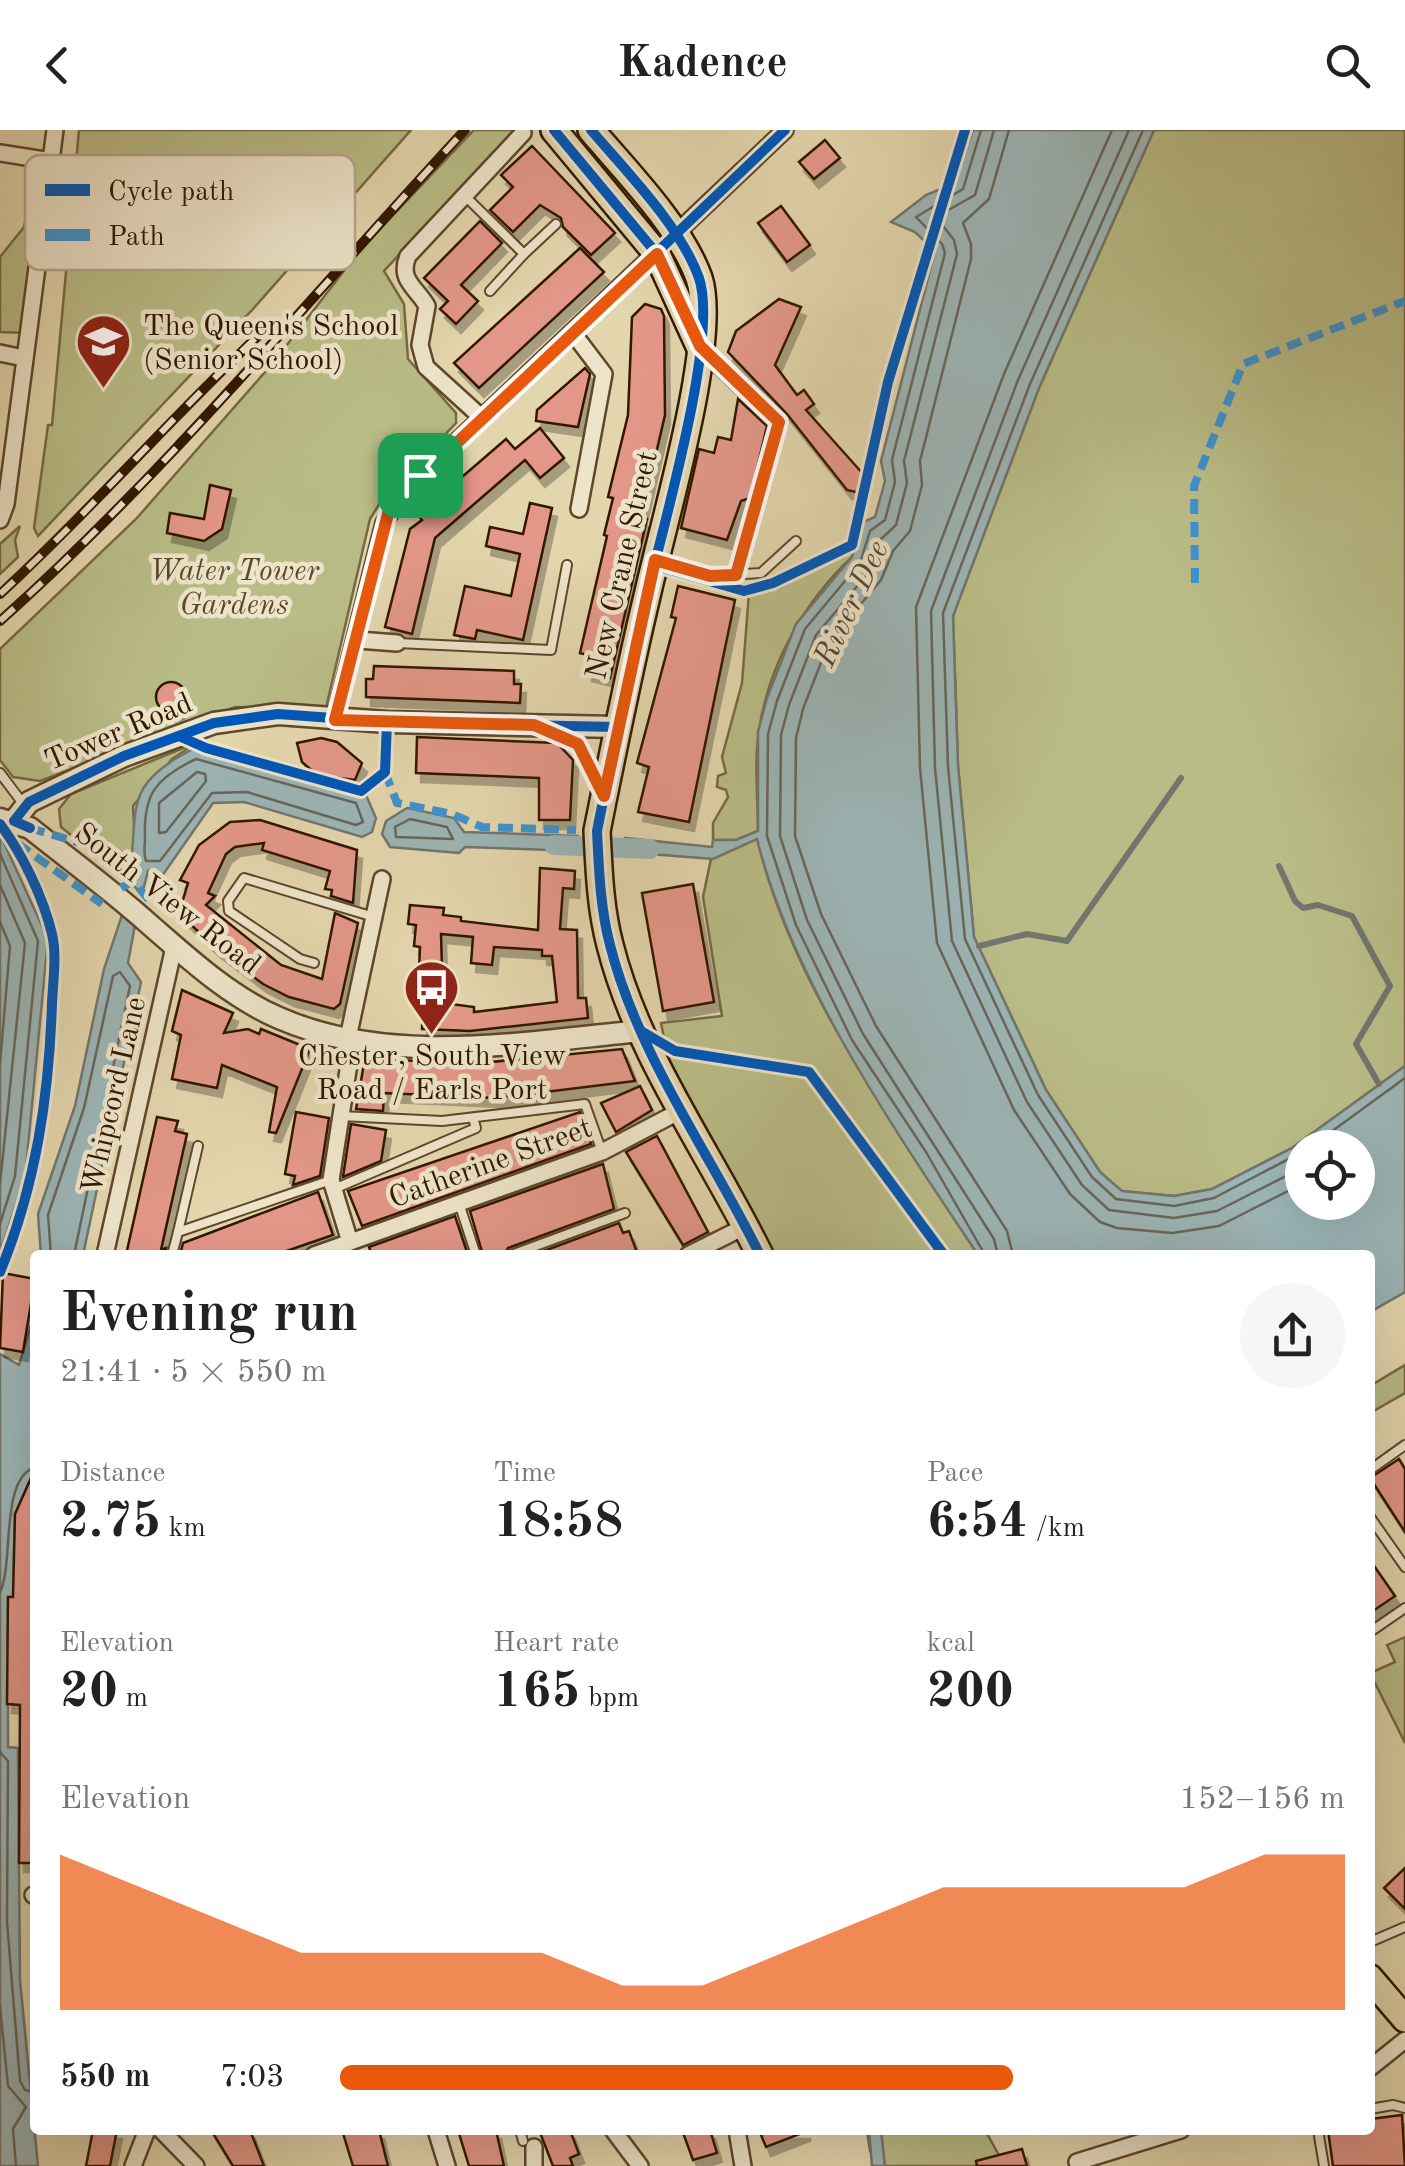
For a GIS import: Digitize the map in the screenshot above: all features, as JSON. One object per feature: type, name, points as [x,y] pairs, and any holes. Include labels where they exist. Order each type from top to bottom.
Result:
[{"type":"main road","points":[[554,130],[666,246]]},
{"type":"main road","points":[[591,130],[666,246],[700,346]]},
{"type":"main road","name":"New Crane Street","points":[[700,346],[693,394],[617,727],[598,831],[598,860],[610,946],[641,1031],[758,1250]]},
{"type":"main road","points":[[1375,1983],[1402,2012]]},
{"type":"street","points":[[52,155],[55,130]]},
{"type":"street","points":[[451,447],[785,130]]},
{"type":"street","points":[[481,418],[426,367],[420,345],[427,306],[408,282],[404,268],[408,256],[523,134]]},
{"type":"street","points":[[0,153],[25,157]]},
{"type":"street","points":[[0,520],[36,270]]},
{"type":"street","points":[[573,334],[604,374],[579,509]]},
{"type":"street","points":[[700,346],[779,422]]},
{"type":"street","points":[[0,353],[24,358]]},
{"type":"street","points":[[398,451],[420,475]]},
{"type":"street","points":[[335,720],[390,506],[438,458]]},
{"type":"street","points":[[358,640],[397,644]]},
{"type":"street","name":"Tower Road","points":[[10,816],[124,756],[214,722],[278,714],[335,720],[617,727]]},
{"type":"street","name":"South View Road","points":[[10,816],[108,889],[223,985],[278,1018],[350,1038],[480,1046],[641,1031]]},
{"type":"street","points":[[352,1249],[331,1185],[350,1038],[382,878]]},
{"type":"street","name":"Whipcord Lane","points":[[106,1250],[174,947]]},
{"type":"street","name":"Catherine Street","points":[[352,1249],[459,1203],[602,1152],[682,1110]]},
{"type":"street","points":[[698,1250],[746,1226]]},
{"type":"street","points":[[1375,2064],[1405,2040]]},
{"type":"street","points":[[133,2166],[145,2135]]},
{"type":"street","points":[[167,2135],[196,2166]]},
{"type":"street","points":[[438,2135],[447,2166]]},
{"type":"street","points":[[617,2135],[640,2166]]},
{"type":"street","points":[[624,2144],[634,2135]]},
{"type":"street","points":[[738,2135],[743,2166]]},
{"type":"street","points":[[1077,2162],[1165,2135]]},
{"type":"street","points":[[529,2144],[534,2166]]},
{"type":"lane","points":[[464,194],[524,254]]},
{"type":"lane","points":[[490,291],[556,224]]},
{"type":"lane","points":[[736,575],[779,422]]},
{"type":"lane","points":[[655,560],[710,576],[761,573],[796,540]]},
{"type":"lane","points":[[397,644],[551,650],[567,565]]},
{"type":"lane","points":[[0,774],[10,816]]},
{"type":"lane","points":[[314,963],[300,959],[228,912],[228,900],[244,878],[374,917]]},
{"type":"lane","points":[[340,1116],[442,1122],[585,1104],[602,1152]]},
{"type":"lane","points":[[178,1232],[331,1185],[476,1128],[473,1118]]},
{"type":"lane","points":[[173,1250],[198,1146]]},
{"type":"lane","points":[[459,1203],[474,1250]]},
{"type":"lane","points":[[525,1250],[626,1213]]},
{"type":"lane","points":[[1375,1466],[1405,1445]]},
{"type":"lane","points":[[1375,1524],[1405,1567]]},
{"type":"lane","points":[[1375,1629],[1405,1608]]},
{"type":"lane","points":[[1375,1940],[1405,1927]]},
{"type":"lane","points":[[1375,2108],[1393,2104],[1405,2108]]},
{"type":"lane","points":[[523,2135],[529,2144]]},
{"type":"lane","points":[[1319,2135],[1324,2166]]},
{"type":"green space","points":[[79,130],[411,130],[355,193],[355,155],[77,155]]},
{"type":"green space","name":"Water Tower Gardens","points":[[474,130],[514,130],[384,271],[404,304],[408,359],[456,413],[456,423],[426,454],[402,437],[385,454],[398,474],[370,519],[326,708],[235,707],[40,781],[13,777],[0,760],[0,649],[136,519],[273,363],[345,270],[355,270],[355,256]]},
{"type":"green space","points":[[1154,130],[1405,130],[1405,1066],[1317,1130],[1285,1130],[1285,1152],[1212,1189],[1174,1196],[1121,1191],[1100,1172],[1046,1090],[974,937],[958,766],[953,616],[1039,388]]},
{"type":"green space","points":[[25,222],[25,270],[32,270],[24,333],[0,332],[0,257]]},
{"type":"green space","points":[[66,270],[287,270],[38,536],[34,528],[48,425],[52,425]]},
{"type":"green space","points":[[20,526],[15,540],[18,557],[0,574],[0,544]]},
{"type":"green space","points":[[854,548],[852,557],[804,614],[771,681],[758,742],[758,831],[736,840],[713,840],[713,823],[728,797],[726,790],[717,787],[718,776],[726,773],[722,757],[742,683],[749,593],[779,588]]},
{"type":"green space","points":[[198,742],[172,759],[133,806],[135,845],[129,881],[61,827],[59,809],[71,794]]},
{"type":"green space","points":[[757,838],[773,895],[821,1003],[975,1250],[772,1250],[669,1062],[661,1023],[722,1016],[703,897],[711,859]]},
{"type":"green space","points":[[1405,1365],[1405,1393],[1375,1410],[1375,1383]]},
{"type":"green space","points":[[1405,1637],[1405,1743],[1375,1683],[1375,1671],[1395,1662],[1387,1645]]},
{"type":"green space","points":[[868,2135],[988,2135],[1005,2166],[879,2166],[870,2151]]},
{"type":"water","name":"River Dee","points":[[973,130],[1154,130],[1039,388],[953,616],[958,766],[974,937],[1046,1090],[1100,1172],[1122,1191],[1174,1196],[1212,1189],[1285,1152],[1285,1220],[1375,1220],[1375,1130],[1317,1130],[1405,1066],[1405,1292],[1375,1309],[1375,1250],[975,1250],[881,1107],[821,1001],[773,893],[757,839],[713,859],[625,852],[625,838],[712,847],[713,840],[736,840],[758,831],[758,732],[767,698],[796,624],[852,557],[863,522],[875,517],[885,481],[881,461],[935,251],[915,232],[891,222],[926,195],[955,183]]},
{"type":"water","points":[[195,748],[366,795],[376,818],[372,832],[362,837],[244,802],[213,803],[162,876],[148,871],[142,894],[129,881],[138,802],[154,775]]},
{"type":"water","points":[[407,808],[454,818],[464,832],[578,836],[578,851],[465,847],[459,853],[390,847],[382,834],[386,821]]},
{"type":"water","points":[[0,834],[48,939],[25,1178],[0,1252]]},
{"type":"water","points":[[122,915],[135,925],[128,963],[141,982],[84,1250],[41,1250],[38,1214],[75,1106],[104,969]]},
{"type":"water","points":[[30,1329],[30,1480],[15,1514],[13,1597],[8,1597],[8,1747],[18,1748],[20,1980],[30,2083],[30,2135],[35,2135],[38,2166],[0,2166],[0,1354],[19,1365]]},
{"type":"water","points":[[869,2135],[882,2135],[885,2166],[872,2166]]},
{"type":"building","points":[[825,140],[840,158],[814,179],[799,162]]},
{"type":"building","points":[[532,146],[615,233],[591,255],[563,227],[561,218],[540,205],[513,232],[490,210],[513,187],[501,175]]},
{"type":"building","points":[[781,206],[810,245],[787,262],[758,223]]},
{"type":"building","points":[[480,221],[502,243],[461,285],[478,301],[456,324],[440,309],[448,301],[424,278]]},
{"type":"building","points":[[580,248],[604,272],[479,388],[454,363]]},
{"type":"building","points":[[779,299],[801,307],[775,365],[797,395],[804,390],[814,404],[806,410],[864,475],[860,493],[847,490],[787,414],[728,352],[736,331]]},
{"type":"building","points":[[645,304],[661,309],[664,316],[665,415],[641,518],[647,519],[610,678],[587,672],[591,656],[580,653],[607,536],[604,535],[613,498],[608,497],[628,415],[632,317]]},
{"type":"building","points":[[585,368],[590,374],[578,427],[536,421],[537,410]]},
{"type":"building","points":[[738,399],[767,426],[750,498],[741,501],[727,540],[681,528],[699,449],[714,453],[718,437],[731,440]]},
{"type":"building","points":[[540,428],[564,458],[540,478],[525,460],[435,538],[412,634],[385,627],[410,529],[422,520],[418,515],[506,439],[515,449]]},
{"type":"building","points":[[210,485],[231,490],[222,529],[204,541],[167,533],[170,513],[204,519]]},
{"type":"building","points":[[530,503],[552,508],[523,640],[477,630],[475,639],[454,635],[465,586],[511,596],[520,554],[486,546],[490,527],[523,534]]},
{"type":"building","points":[[678,586],[735,600],[689,822],[638,812],[649,767],[637,763],[676,618],[671,617]]},
{"type":"building","points":[[374,666],[514,671],[514,684],[521,684],[520,703],[366,697],[366,679],[373,679]]},
{"type":"building","points":[[171,682],[182,686],[186,697],[182,708],[171,712],[160,708],[156,697],[160,686]]},
{"type":"building","points":[[417,737],[557,743],[573,760],[570,820],[539,820],[539,778],[416,773]]},
{"type":"building","points":[[321,738],[337,742],[362,763],[355,780],[317,775],[302,762],[297,743]]},
{"type":"building","points":[[260,820],[357,850],[353,903],[331,896],[332,890],[325,889],[330,871],[262,850],[264,843],[235,847],[226,854],[208,893],[215,896],[206,905],[281,965],[322,979],[335,913],[358,923],[340,1004],[334,1009],[289,997],[263,984],[215,948],[179,913],[188,883],[180,880],[199,845],[230,822]]},
{"type":"building","points":[[540,868],[575,871],[574,889],[563,888],[560,929],[577,930],[578,998],[586,998],[588,1018],[470,1031],[422,1029],[424,970],[419,970],[420,947],[414,946],[416,925],[408,924],[410,905],[444,908],[443,915],[461,917],[461,921],[538,930]],"holes":[[[441,934],[473,937],[471,963],[492,965],[494,947],[542,950],[542,956],[552,956],[557,1002],[474,1012],[474,1007],[443,1003]]]},
{"type":"building","points":[[693,884],[714,1002],[663,1011],[642,893]]},
{"type":"building","points":[[182,990],[233,1013],[224,1033],[248,1029],[259,1034],[261,1029],[310,1049],[276,1133],[269,1132],[277,1087],[222,1065],[217,1088],[172,1079],[181,1035],[172,1031]]},
{"type":"building","points":[[622,1049],[635,1081],[496,1098],[384,1093],[383,1111],[356,1109],[365,1058],[471,1064]]},
{"type":"building","points":[[640,1086],[652,1110],[616,1132],[601,1103]]},
{"type":"building","points":[[296,1112],[329,1118],[320,1176],[293,1185],[295,1176],[285,1174]]},
{"type":"building","points":[[580,1112],[591,1144],[362,1226],[348,1191]]},
{"type":"building","points":[[157,1117],[178,1121],[175,1131],[187,1134],[161,1250],[127,1250]]},
{"type":"building","points":[[351,1124],[386,1130],[381,1161],[343,1177]]},
{"type":"building","points":[[657,1136],[708,1232],[683,1245],[626,1152]]},
{"type":"building","points":[[603,1164],[614,1209],[507,1250],[482,1250],[470,1211]]},
{"type":"building","points":[[318,1192],[333,1235],[290,1250],[181,1250],[183,1243]]},
{"type":"building","points":[[455,1216],[466,1250],[370,1250],[369,1247]]},
{"type":"building","points":[[619,1223],[623,1233],[629,1231],[636,1250],[546,1250]]},
{"type":"building","points":[[3,1273],[30,1278],[23,1352],[0,1348]]},
{"type":"building","points":[[1399,1459],[1405,1469],[1405,1532],[1375,1486],[1375,1475]]},
{"type":"building","points":[[30,1480],[30,1863],[19,1863],[20,1705],[7,1704],[8,1597],[13,1597],[15,1514]]},
{"type":"building","points":[[1375,1567],[1395,1596],[1375,1610]]},
{"type":"building","points":[[1405,1868],[1405,1909],[1384,1888]]},
{"type":"building","points":[[1402,2115],[1405,2166],[1333,2166],[1329,2135],[1375,2135],[1375,2118]]},
{"type":"building","points":[[92,2135],[116,2135],[110,2166],[86,2166]]},
{"type":"building","points":[[214,2135],[252,2135],[264,2166],[233,2166]]},
{"type":"building","points":[[344,2135],[380,2135],[388,2166],[353,2166]]},
{"type":"building","points":[[460,2135],[497,2135],[504,2166],[469,2166]]},
{"type":"building","points":[[541,2135],[572,2135],[579,2154],[570,2158],[573,2166],[553,2166]]},
{"type":"building","points":[[684,2135],[712,2135],[717,2153],[693,2160]]},
{"type":"building","points":[[761,2135],[797,2135],[766,2147]]},
{"type":"building","points":[[1022,2149],[1027,2166],[977,2166],[976,2161]]},
{"type":"waterway","points":[[979,946],[1027,934],[1067,941],[1181,778]]},
{"type":"waterway","points":[[554,845],[650,849]]},
{"type":"waterway","points":[[1279,866],[1295,901],[1303,908],[1318,905],[1352,916],[1390,986],[1356,1044],[1379,1084]]},
{"type":"railway","points":[[355,252],[465,130]]},
{"type":"railway","points":[[0,621],[181,443],[338,270]]},
{"type":"railway","points":[[0,594],[273,322]]},
{"type":"marked path","points":[[1195,583],[1194,486],[1243,364],[1405,301]]},
{"type":"marked path","points":[[385,772],[397,803],[452,814],[482,827],[576,830]]},
{"type":"marked path","points":[[30,828],[130,858]]},
{"type":"marked path","points":[[17,843],[102,904]]},
{"type":"marked path","points":[[121,888],[133,881],[149,900]]},
{"type":"cycle path","points":[[554,130],[657,254],[699,346]]},
{"type":"cycle path","points":[[591,130],[679,239],[699,278],[703,306],[702,342],[687,432],[634,651],[597,831],[604,916],[622,986],[638,1026],[757,1250]]},
{"type":"cycle path","points":[[335,719],[391,506],[785,130]]},
{"type":"cycle path","points":[[653,582],[657,566],[744,591],[773,583],[852,545],[888,382],[965,130]]},
{"type":"cycle path","points":[[30,828],[14,821],[29,802],[124,756],[214,723],[278,714],[387,722],[617,727]]},
{"type":"cycle path","points":[[181,737],[206,748],[361,791],[385,772],[387,722]]},
{"type":"cycle path","points":[[0,824],[38,891],[52,934],[54,959],[48,1072],[38,1140],[23,1206],[0,1272]]},
{"type":"cycle path","points":[[641,1031],[675,1051],[809,1072],[940,1250]]},
{"type":"place","name":"The Queen's School (Senior School)","points":[[104,391]]},
{"type":"place","name":"Chester, South View Road / Earls Port","points":[[432,1036]]},
{"type":"route","points":[[657,254],[700,346],[779,422],[736,575],[710,576],[655,560],[604,796],[578,744],[534,725],[335,720],[358,640],[384,522],[390,506],[420,475],[657,254]]}]
